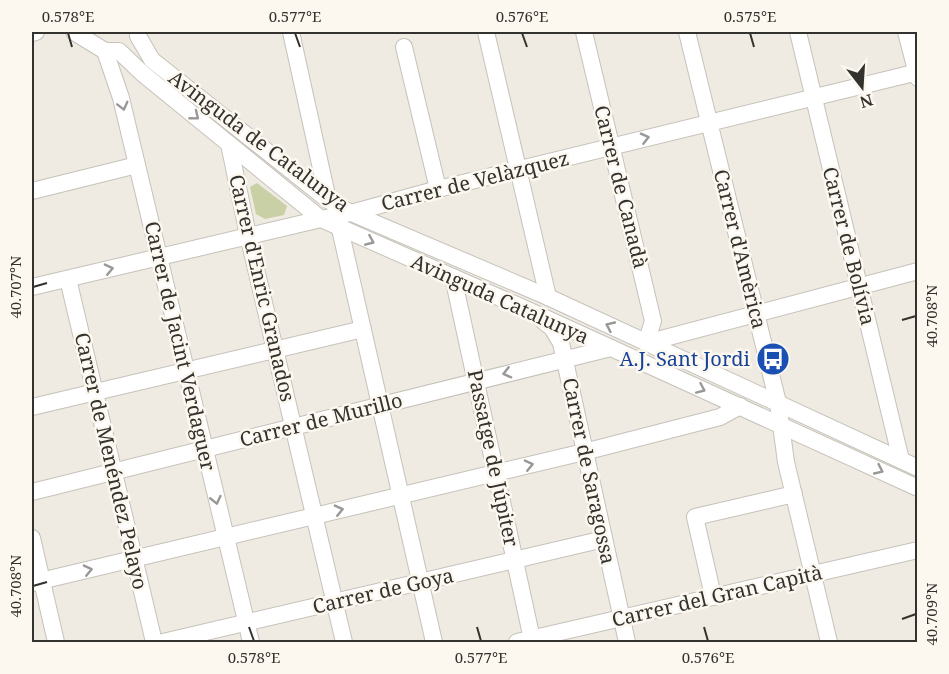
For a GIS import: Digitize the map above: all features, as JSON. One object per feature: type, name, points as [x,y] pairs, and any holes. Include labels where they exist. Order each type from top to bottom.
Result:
[{"type":"street","points":[[32,33],[36,32]]},
{"type":"street","name":"Avinguda Catalunya","points":[[74,32],[112,51],[142,73],[321,219],[530,311],[918,488]]},
{"type":"street","points":[[291,32],[328,200]]},
{"type":"street","points":[[486,32],[548,297]]},
{"type":"street","name":"Carrer de Canadà","points":[[584,32],[653,321],[646,343]]},
{"type":"street","name":"Carrer d'Amèrica","points":[[687,32],[778,403],[786,462],[829,642]]},
{"type":"street","name":"Carrer de Bolívia","points":[[798,32],[901,460]]},
{"type":"street","points":[[906,32],[917,74]]},
{"type":"street","points":[[112,51],[125,50],[133,44],[138,34]]},
{"type":"street","name":"Avinguda de Catalunya","points":[[138,34],[152,60],[328,200],[351,213],[548,297],[918,468]]},
{"type":"street","points":[[404,47],[438,189]]},
{"type":"street","name":"Carrer de Jacint Verdaguer","points":[[112,51],[158,257],[250,642]]},
{"type":"street","name":"Carrer de Velàzquez","points":[[32,287],[351,213],[611,146],[917,74]]},
{"type":"street","name":"Carrer d'Enric Granados","points":[[230,144],[248,236],[344,642]]},
{"type":"street","points":[[32,191],[137,165]]},
{"type":"street","points":[[340,229],[434,642]]},
{"type":"street","points":[[646,343],[918,271]]},
{"type":"street","name":"Passatge de Júpiter","points":[[453,277],[515,559],[525,641]]},
{"type":"street","name":"Carrer de Menéndez Pelayo","points":[[68,279],[154,642]]},
{"type":"street","name":"Carrer de Saragossa","points":[[530,311],[552,328],[561,343],[627,642]]},
{"type":"street","points":[[32,407],[363,329]]},
{"type":"street","name":"Carrer de Murillo","points":[[32,492],[611,348]]},
{"type":"street","points":[[37,582],[584,452],[720,417],[740,406]]},
{"type":"street","points":[[713,596],[694,517],[794,494]]},
{"type":"street","points":[[32,538],[37,582],[56,642]]},
{"type":"street","name":"Carrer de Goya","points":[[163,642],[604,539]]},
{"type":"street","name":"Carrer del Gran Capità","points":[[525,641],[918,550]]},
{"type":"green space","points":[[257,183],[287,206],[284,215],[265,219],[256,214],[250,187]]},
{"type":"place","name":"A.J. Sant Jordi","points":[[773,359]]}]
